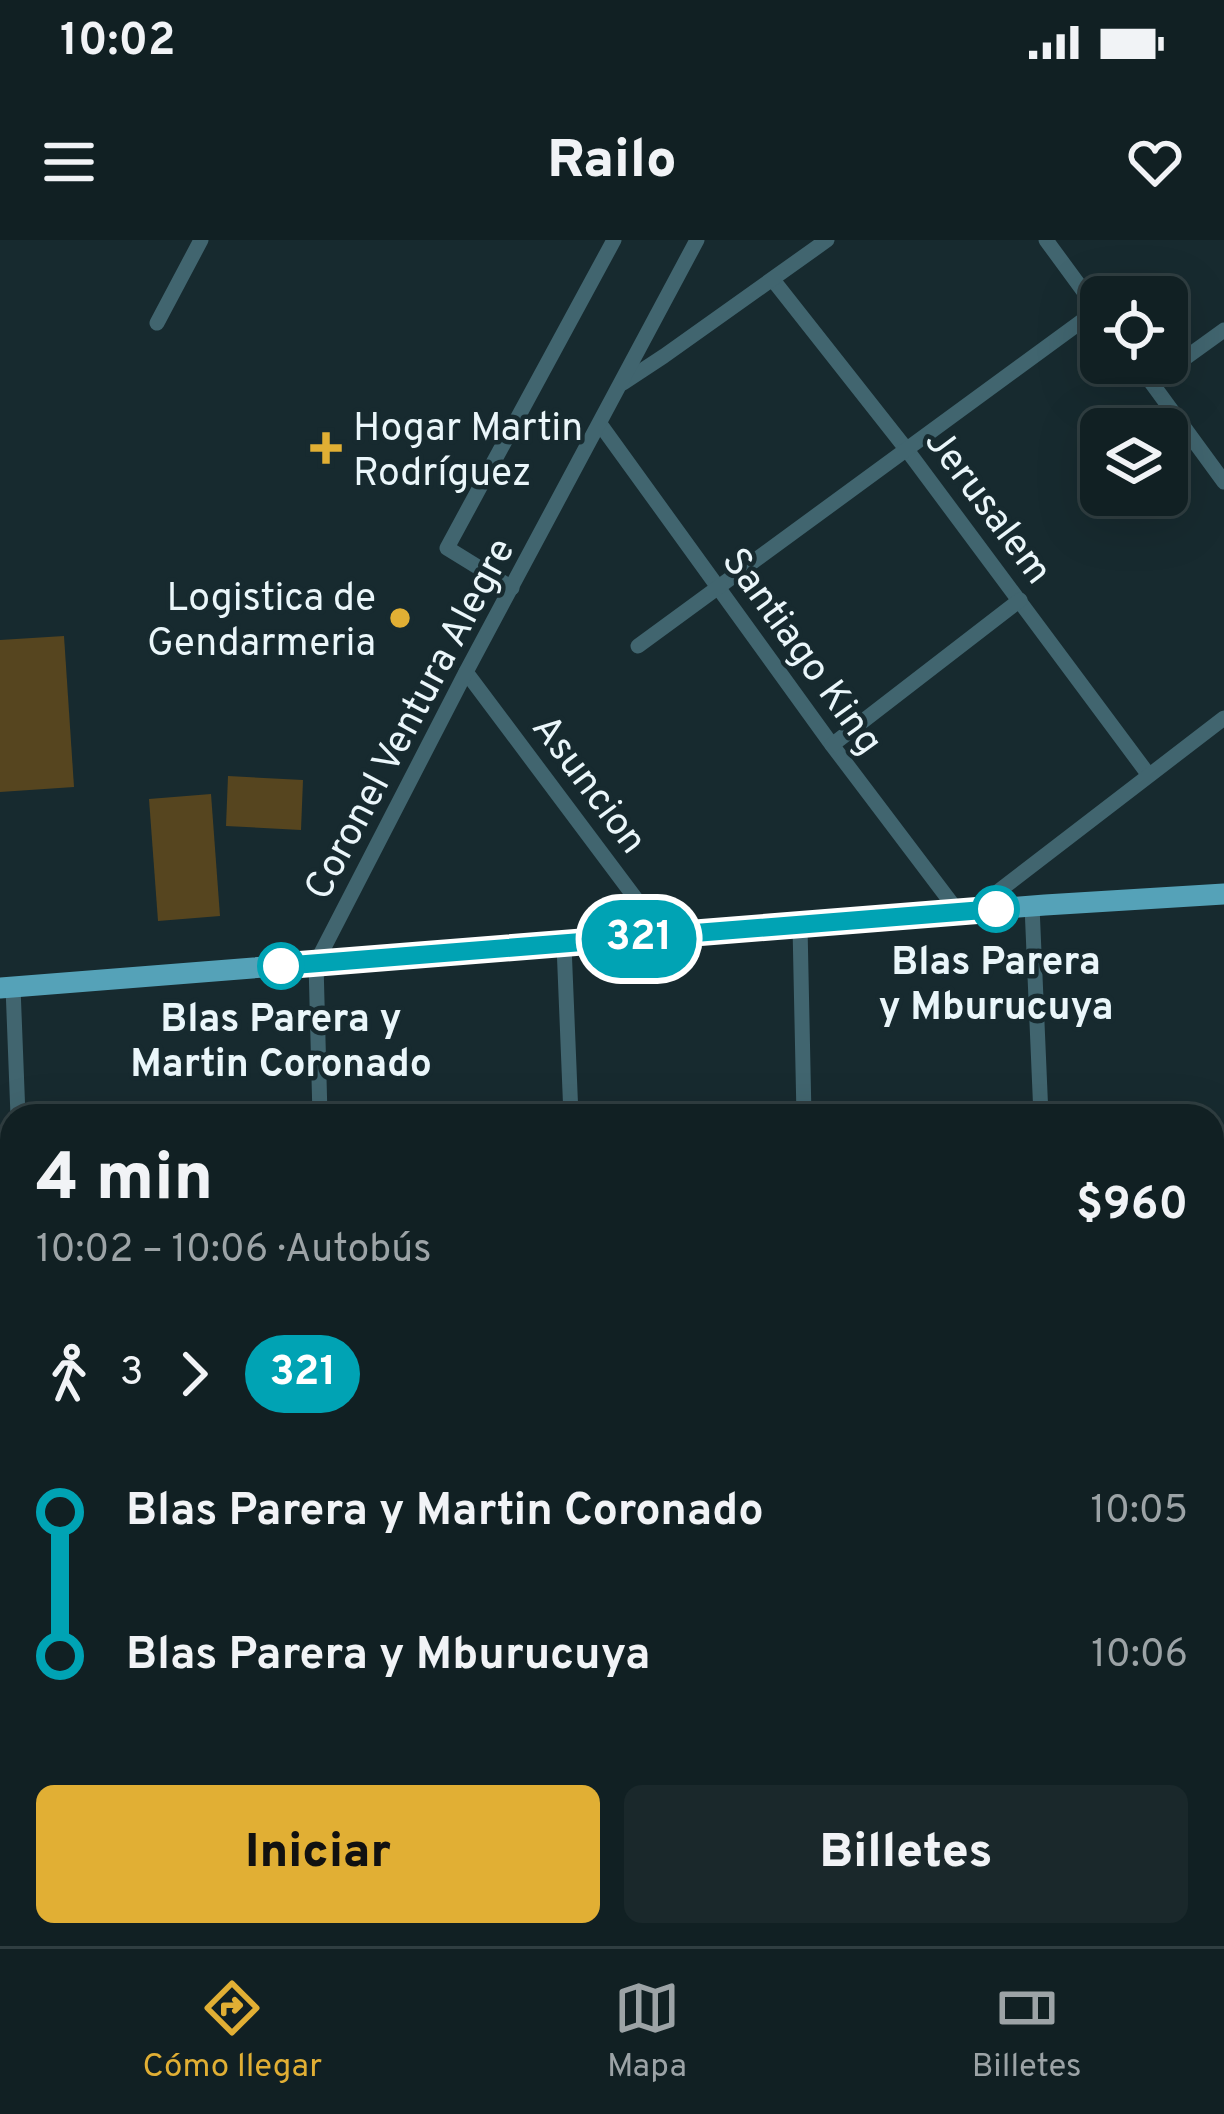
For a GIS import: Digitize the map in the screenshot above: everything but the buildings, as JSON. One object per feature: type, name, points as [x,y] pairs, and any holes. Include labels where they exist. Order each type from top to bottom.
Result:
[{"type":"main road","points":[[6,988],[1224,894]]},
{"type":"street","points":[[157,323],[201,240]]},
{"type":"street","points":[[512,588],[447,548],[614,240]]},
{"type":"street","name":"Coronel Ventura Alegre","points":[[320,1104],[316,963],[697,240]]},
{"type":"street","points":[[622,383],[827,240]]},
{"type":"street","points":[[1046,240],[1080,286]]},
{"type":"street","name":"Jerusalem","points":[[773,280],[907,450],[1148,774]]},
{"type":"street","points":[[638,646],[1080,326]]},
{"type":"street","points":[[1188,356],[1224,330]]},
{"type":"street","points":[[1153,384],[1224,482]]},
{"type":"street","name":"Santiago King","points":[[600,424],[832,745],[966,912]]},
{"type":"street","points":[[832,745],[1020,600]]},
{"type":"street","name":"Asuncion","points":[[466,672],[645,910],[656,938]]},
{"type":"street","points":[[966,912],[1224,718]]},
{"type":"street","points":[[1032,907],[1040,1104]]},
{"type":"street","points":[[800,926],[804,1104]]},
{"type":"street","points":[[564,945],[571,1104]]},
{"type":"street","points":[[6,988],[17,1104]]},
{"type":"shaded area","points":[[64,636],[74,787],[0,792],[0,640]]},
{"type":"shaded area","points":[[228,776],[303,780],[301,830],[226,826]]},
{"type":"shaded area","points":[[211,794],[220,916],[158,921],[149,799]]},
{"type":"bus line","name":"321","points":[[281,966],[996,909]]},
{"type":"place","name":"Hogar Martin Rodríguez","points":[[326,448]]},
{"type":"place","name":"Logistica de Gendarmeria","points":[[400,618]]},
{"type":"place","name":"Blas Parera y Mburucuya","points":[[996,909]]},
{"type":"place","name":"Blas Parera y Martin Coronado","points":[[281,966]]}]
